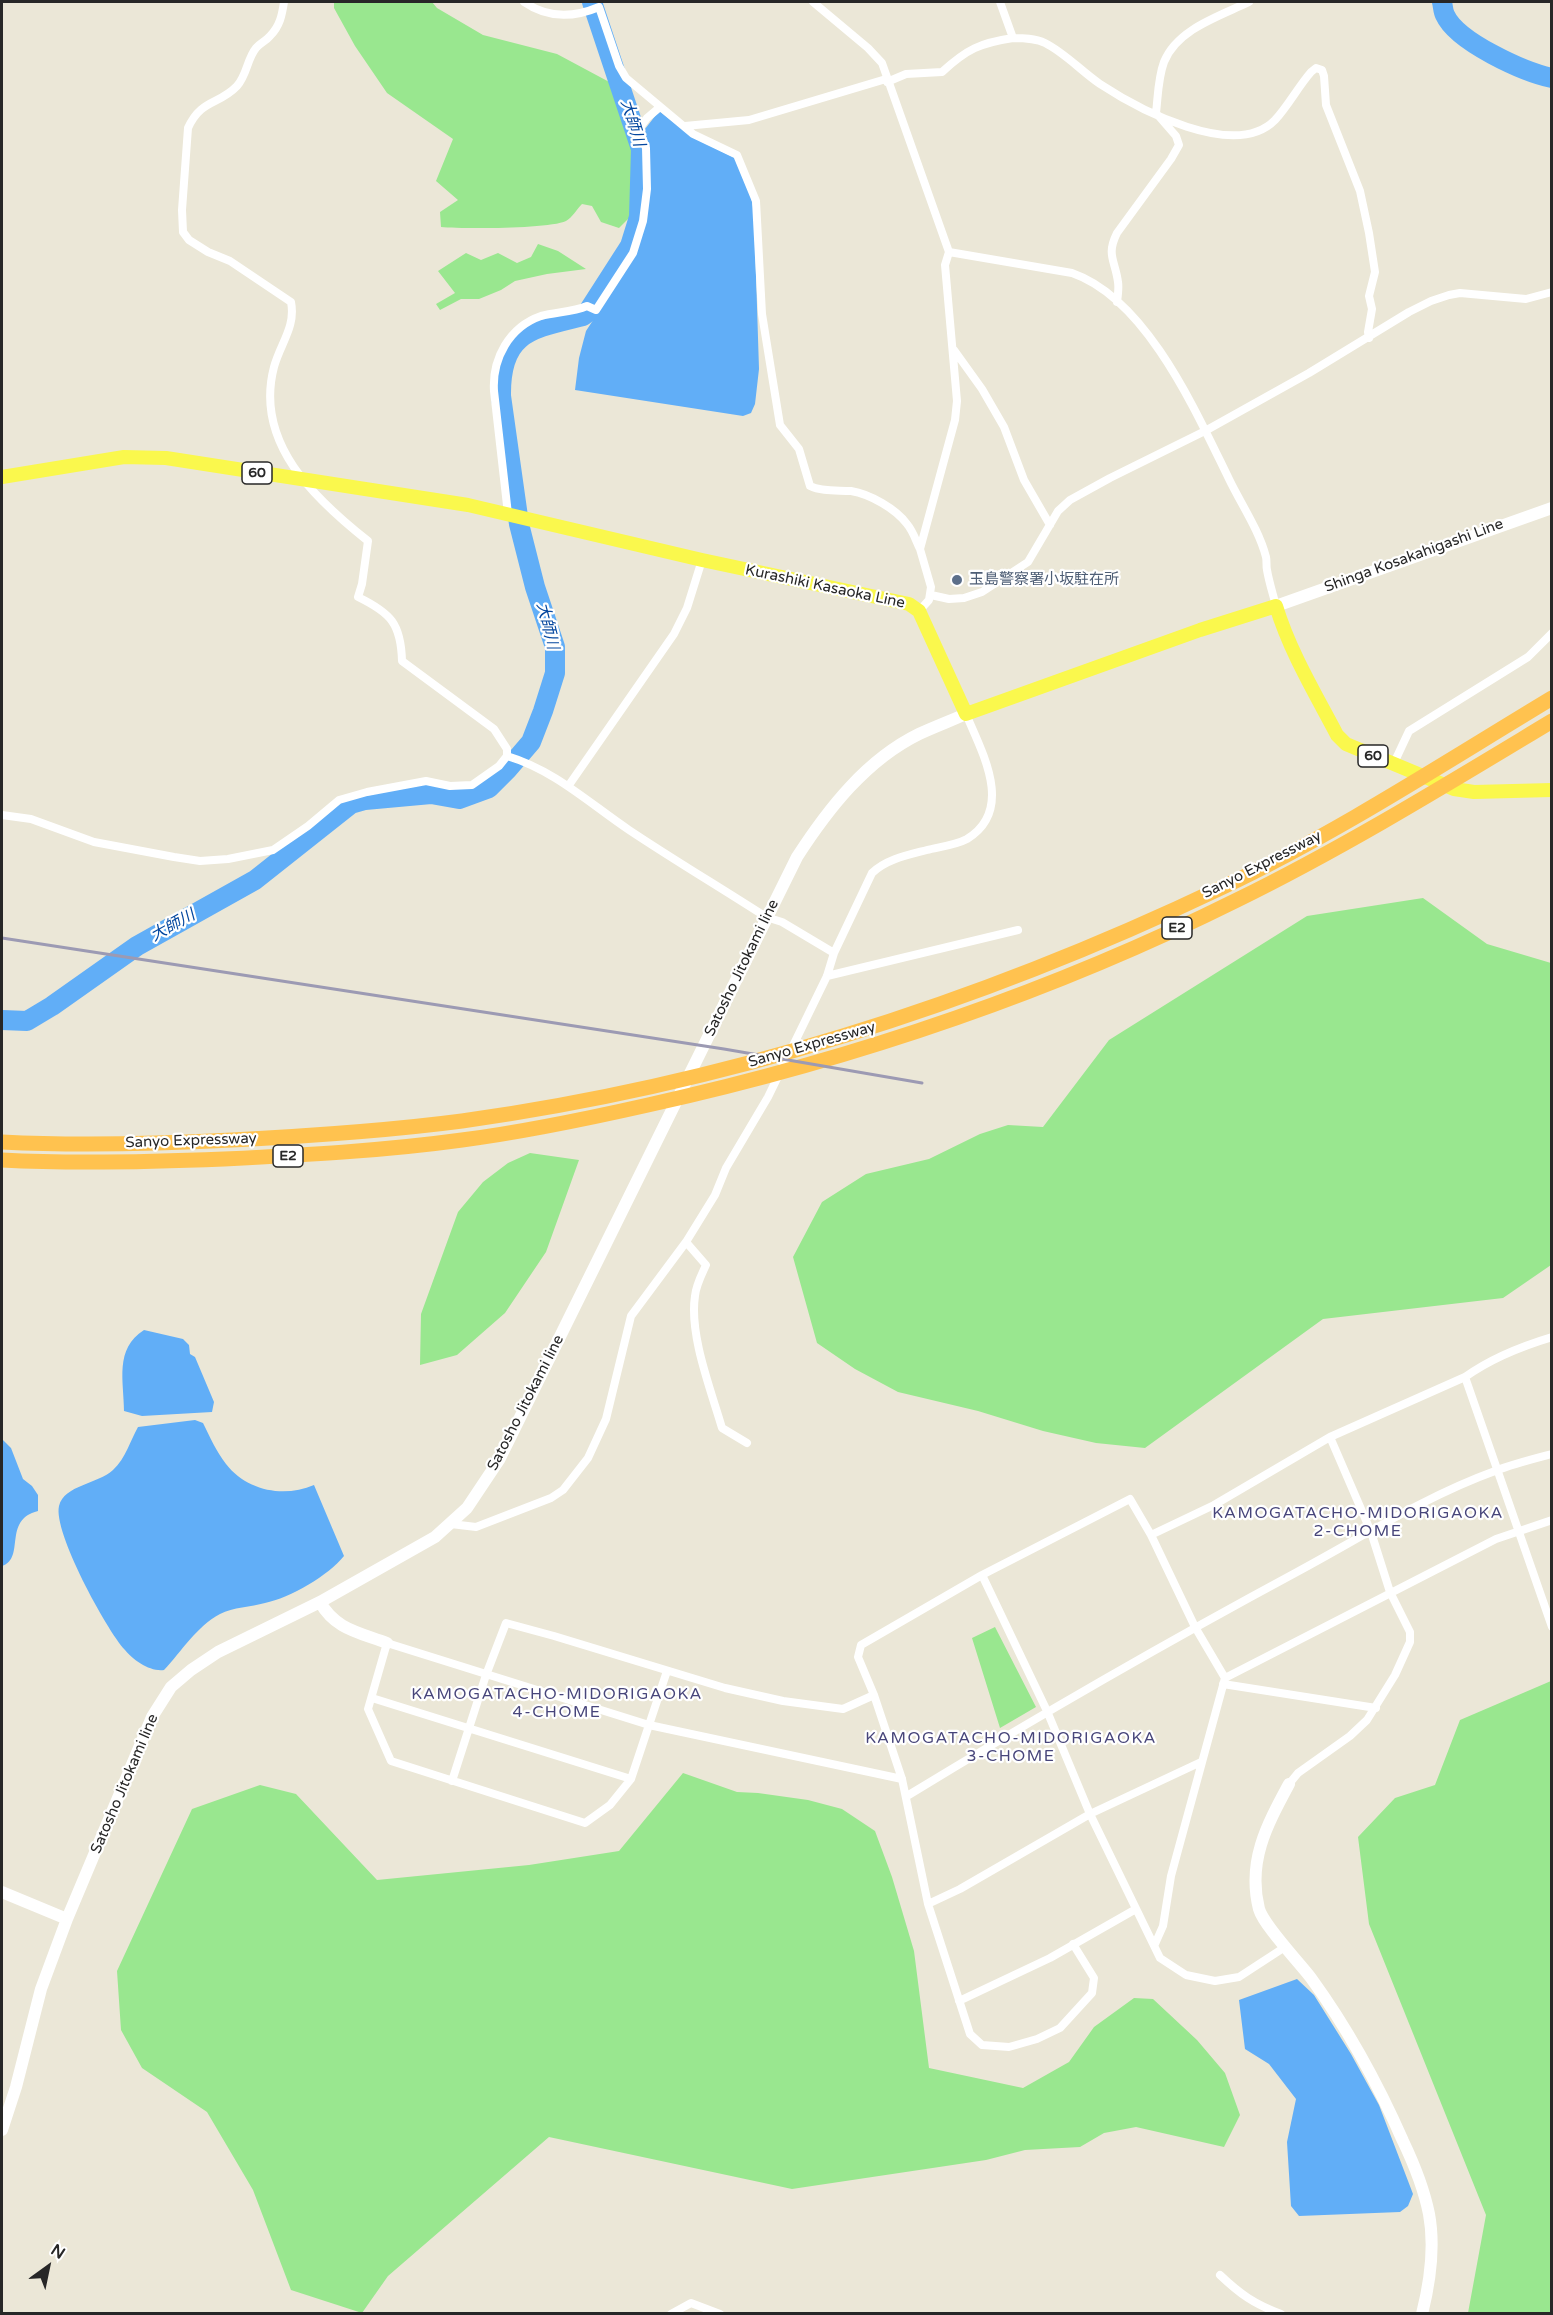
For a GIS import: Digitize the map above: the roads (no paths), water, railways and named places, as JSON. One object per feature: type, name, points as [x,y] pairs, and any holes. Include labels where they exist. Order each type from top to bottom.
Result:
[{"type":"highway","name":"Sanyo Expressway","points":[[2,1142],[160,1143],[313,1136],[390,1129],[520,1112],[724,1070],[836,1040],[901,1019],[1036,969],[1119,935],[1227,885],[1412,783],[1551,698]]},
{"type":"highway","name":"Sanyo Expressway","points":[[2,1160],[160,1161],[391,1148],[524,1130],[728,1087],[911,1034],[1034,990],[1127,951],[1238,900],[1459,777],[1551,721]]},
{"type":"main road","name":"Kurashiki Kasaoka Line","points":[[2,477],[105,459],[143,456],[166,458],[441,500],[702,560],[909,604],[919,611],[966,714]]},
{"type":"main road","name":"Shinga Kosakahigashi Line","points":[[1276,606],[1551,508]]},
{"type":"main road","points":[[966,714],[1023,692],[1276,606]]},
{"type":"main road","name":"60","points":[[1276,606],[1283,629],[1302,669],[1337,735],[1346,744],[1454,789],[1474,792],[1551,790]]},
{"type":"main road","name":"Satosho Jitokami line","points":[[2,2130],[41,1989],[67,1919],[152,1717],[171,1687],[218,1652],[320,1602],[435,1537],[451,1524],[473,1499],[499,1460],[797,857],[814,830],[849,787],[870,767],[917,735],[966,714]]},
{"type":"main road","points":[[320,1602],[328,1616],[340,1625],[387,1643]]},
{"type":"main road","points":[[1289,1784],[1267,1825],[1254,1870],[1260,1911],[1347,2032],[1383,2098],[1417,2173],[1429,2215],[1431,2249],[1422,2313]]},
{"type":"main road","points":[[2,1892],[67,1919]]},
{"type":"street","points":[[284,2],[279,25],[255,49],[246,73],[236,88],[200,108],[193,116],[185,146],[183,232],[189,240],[208,252],[230,261],[291,302],[293,315],[289,332],[276,359],[269,386],[269,402],[276,436],[288,459],[332,512],[368,541],[358,597],[382,609],[398,628],[402,642],[402,661],[494,729],[512,757],[569,785],[627,828],[766,917],[782,921],[834,953]]},
{"type":"street","points":[[524,2],[534,9],[564,16],[594,9],[626,78],[693,134],[737,155],[756,201],[762,314],[780,425],[799,449],[810,486],[816,489],[853,491],[867,495],[902,518],[908,525],[920,549],[932,587],[931,595],[919,611]]},
{"type":"street","points":[[813,2],[868,48],[882,63],[948,252],[945,265],[957,401],[955,420],[920,549]]},
{"type":"street","points":[[1000,2],[1013,38]]},
{"type":"street","points":[[1117,302],[1118,279],[1111,258],[1111,245],[1179,145],[1176,136],[1156,112],[1164,63],[1177,40],[1249,2]]},
{"type":"street","points":[[685,126],[749,120],[906,74],[942,72],[960,55],[978,45],[1013,38],[1044,42],[1101,84],[1181,125],[1208,132],[1248,134],[1274,121],[1311,72],[1317,68],[1322,70],[1324,76],[1326,105],[1344,156],[1360,191],[1370,233],[1375,272],[1369,296],[1372,309],[1369,338]]},
{"type":"street","points":[[514,515],[494,391],[493,377],[496,364],[508,341],[529,322],[550,314],[592,307],[596,310],[615,281],[637,244],[643,220],[646,148],[639,129],[647,118],[660,107]]},
{"type":"street","points":[[948,252],[1072,273],[1096,285],[1117,302],[1162,352],[1205,431],[1267,558],[1267,569],[1276,606]]},
{"type":"street","points":[[931,595],[964,598],[982,592],[1028,562],[1058,511],[1071,500],[1205,431],[1369,338],[1409,312],[1449,295],[1460,293],[1526,299],[1551,292]]},
{"type":"street","points":[[952,349],[982,389],[1004,427],[1024,480],[1050,525]]},
{"type":"street","points":[[569,785],[674,633],[687,608],[702,560]]},
{"type":"street","points":[[1394,763],[1408,731],[1528,657],[1551,633]]},
{"type":"street","points":[[451,1524],[477,1527],[551,1498],[563,1490],[588,1458],[606,1419],[631,1316],[686,1242],[715,1195],[726,1168],[768,1097],[827,976],[834,953],[872,873],[880,866],[901,857],[966,840],[979,830],[989,815],[994,798],[986,760],[966,714]]},
{"type":"street","points":[[2,814],[31,819],[94,842],[174,858],[200,861],[228,859],[273,850],[308,826],[339,800],[367,792],[426,782],[450,786],[472,785],[512,757]]},
{"type":"street","points":[[827,976],[1018,930]]},
{"type":"street","points":[[686,1242],[706,1265],[695,1295],[695,1324],[699,1353],[722,1428],[747,1443]]},
{"type":"street","points":[[1150,1535],[1214,1504],[1330,1437],[1551,1336]]},
{"type":"street","points":[[1465,1377],[1551,1627]]},
{"type":"street","points":[[1289,1784],[1298,1773],[1350,1736],[1367,1720],[1395,1675],[1410,1641],[1410,1632],[1390,1592],[1371,1532],[1330,1437]]},
{"type":"street","points":[[907,1796],[1047,1711],[1143,1659],[1195,1627],[1448,1491],[1496,1470],[1551,1454]]},
{"type":"street","points":[[1073,1944],[1094,1978],[1092,1993],[1060,2028],[1037,2039],[1009,2047],[982,2044],[970,2034],[928,1904],[902,1779],[874,1695],[858,1657],[861,1645],[982,1575],[1130,1499],[1224,1681],[1171,1876],[1163,1926],[1155,1944]]},
{"type":"street","points":[[1224,1681],[1390,1592],[1496,1539],[1551,1520]]},
{"type":"street","points":[[982,1575],[1047,1711],[1090,1814],[1160,1958],[1186,1974],[1215,1981],[1239,1977],[1285,1947]]},
{"type":"street","points":[[453,1781],[486,1675],[506,1623],[554,1635],[667,1671],[783,1701],[843,1709],[874,1695]]},
{"type":"street","points":[[667,1671],[650,1725],[631,1779],[610,1805],[585,1823],[391,1761],[371,1720],[369,1709],[387,1643],[650,1725],[902,1779]]},
{"type":"street","points":[[1224,1681],[1376,1708]]},
{"type":"street","points":[[372,1698],[631,1779]]},
{"type":"street","points":[[928,1904],[960,1889],[1090,1814],[1201,1762]]},
{"type":"street","points":[[959,2001],[1050,1958],[1136,1909]]},
{"type":"street","points":[[1220,2275],[1256,2304],[1281,2313]]},
{"type":"street","points":[[671,2313],[692,2302],[720,2313]]},
{"type":"water","points":[[659,111],[694,138],[735,158],[751,197],[754,212],[759,369],[755,404],[751,413],[743,416],[575,390],[579,358],[586,331],[635,256],[642,238],[649,203],[650,148],[645,129]]},
{"type":"water","points":[[144,1330],[183,1339],[189,1345],[190,1354],[195,1357],[214,1402],[212,1412],[142,1416],[124,1411],[122,1377],[124,1356],[128,1346]]},
{"type":"water","points":[[195,1420],[203,1423],[222,1459],[244,1480],[267,1490],[279,1491],[291,1491],[314,1485],[344,1556],[329,1571],[297,1591],[265,1603],[231,1610],[211,1619],[196,1632],[164,1670],[159,1670],[132,1658],[116,1639],[94,1602],[72,1557],[59,1519],[59,1506],[67,1493],[113,1470],[125,1455],[138,1427]]},
{"type":"water","points":[[2,1439],[11,1448],[23,1479],[38,1495],[38,1511],[21,1522],[17,1530],[13,1555],[9,1562],[2,1566]]},
{"type":"water","points":[[1297,1979],[1314,1995],[1351,2054],[1379,2105],[1413,2194],[1408,2206],[1400,2212],[1299,2216],[1291,2206],[1287,2142],[1296,2099],[1269,2064],[1245,2049],[1239,2000]]},
{"type":"waterway","name":"大師川","points":[[2,1020],[27,1021],[52,1006],[137,946],[255,880],[351,804],[365,800],[431,794],[459,799],[489,788],[531,742],[555,673],[555,647],[535,587],[519,524],[501,396],[502,375],[506,358],[522,337],[534,330],[587,313],[630,246],[639,217],[641,149],[592,2]]},
{"type":"waterway","points":[[1442,2],[1444,13],[1452,25],[1477,45],[1509,63],[1552,78]]},
{"type":"railway","points":[[2,938],[724,1049],[922,1083]]},
{"type":"place","name":"玉島警察署小坂駐在所","points":[[957,580]]},
{"type":"district","name":"KAMOGATACHO-MIDORIGAOKA 2-CHOME","points":[[1358,1523]]},
{"type":"district","name":"KAMOGATACHO-MIDORIGAOKA 4-CHOME","points":[[557,1704]]},
{"type":"district","name":"KAMOGATACHO-MIDORIGAOKA 3-CHOME","points":[[1011,1748]]}]
